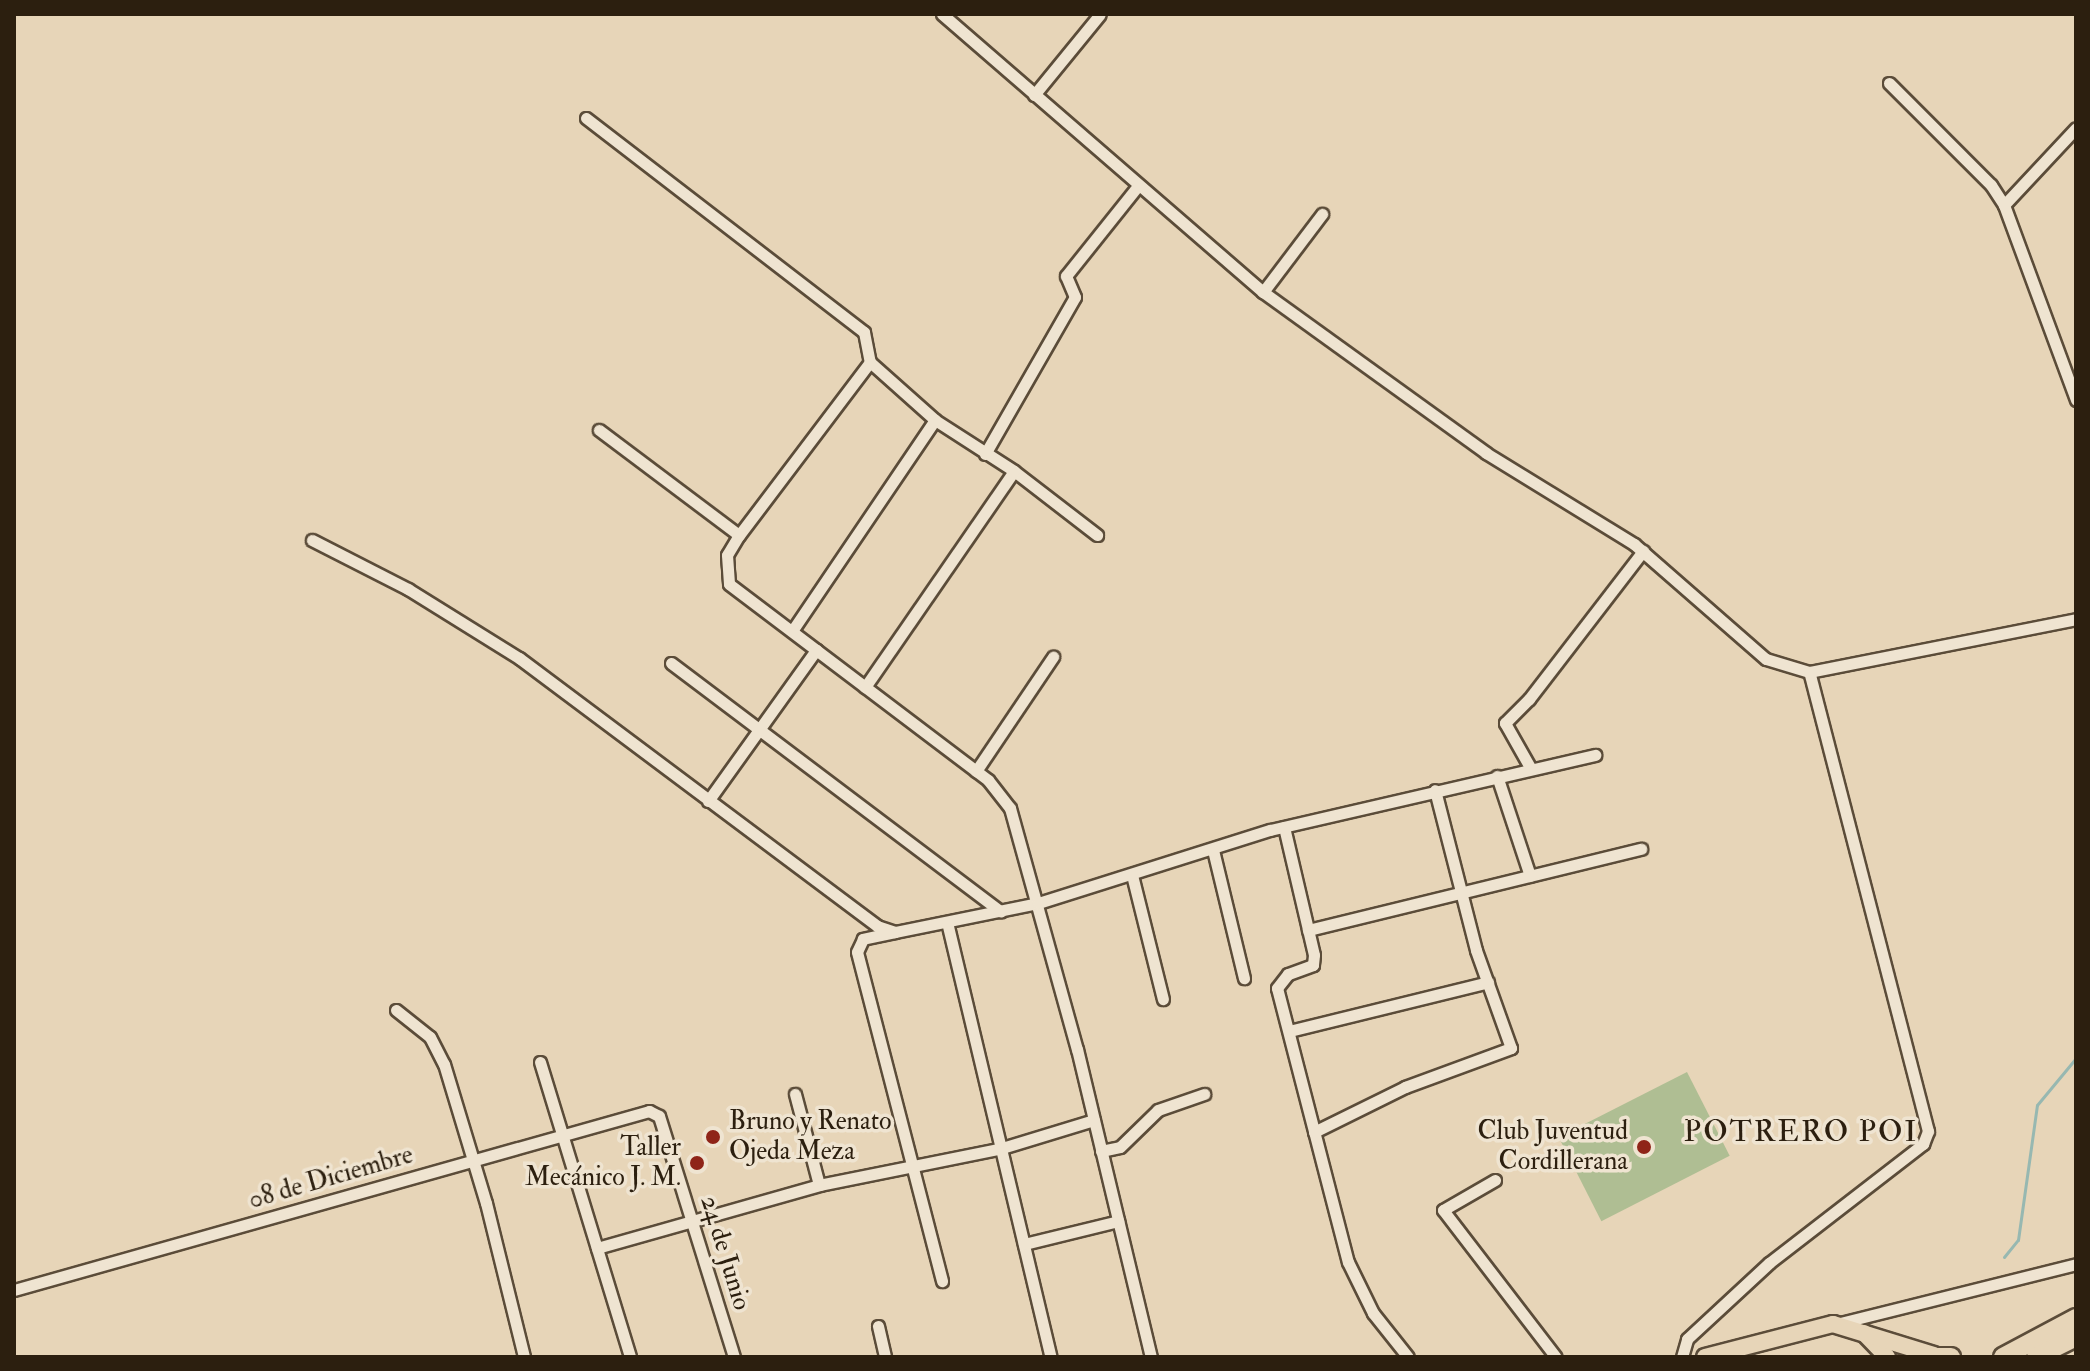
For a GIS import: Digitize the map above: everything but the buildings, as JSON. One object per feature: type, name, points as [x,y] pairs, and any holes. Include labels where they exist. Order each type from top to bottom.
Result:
[{"type":"highway","points":[[2003,1357],[2076,1318]]},
{"type":"highway","points":[[2036,1357],[2076,1337]]},
{"type":"main road","points":[[1705,1357],[1833,1324],[1937,1356]]},
{"type":"main road","points":[[1860,1330],[1887,1357]]},
{"type":"street","points":[[942,14],[1137,187],[1263,292],[1474,445],[1643,551],[1766,659],[1809,672],[2076,619]]},
{"type":"street","points":[[1034,95],[1100,14]]},
{"type":"street","points":[[1889,83],[1991,185],[2004,205],[2076,400]]},
{"type":"street","points":[[586,118],[864,332],[870,362],[935,420],[1014,471],[1097,535]]},
{"type":"street","points":[[2004,205],[2076,128]]},
{"type":"street","points":[[985,454],[1075,297],[1066,276],[1137,187]]},
{"type":"street","points":[[1263,292],[1322,214]]},
{"type":"street","points":[[870,362],[739,535],[727,555],[729,584],[976,771],[1010,808],[1094,1120],[1151,1357]]},
{"type":"street","points":[[792,631],[935,420]]},
{"type":"street","points":[[599,430],[739,535]]},
{"type":"street","points":[[865,687],[1014,471]]},
{"type":"street","points":[[312,540],[478,631],[877,926],[895,932]]},
{"type":"street","points":[[1531,769],[1505,723],[1529,699],[1643,551]]},
{"type":"street","points":[[708,801],[816,650]]},
{"type":"street","points":[[976,771],[1053,657]]},
{"type":"street","points":[[671,663],[762,727],[1001,912]]},
{"type":"street","points":[[1682,1357],[1687,1339],[1757,1274],[1923,1144],[1928,1131],[1809,672]]},
{"type":"street","points":[[942,1281],[857,952],[863,939],[1038,903],[1284,827],[1595,755]]},
{"type":"street","points":[[1497,776],[1530,876]]},
{"type":"street","points":[[1314,1132],[1405,1087],[1511,1048],[1461,893],[1435,790]]},
{"type":"street","points":[[1284,827],[1313,965],[1288,974],[1277,988],[1348,1262],[1373,1313],[1408,1357]]},
{"type":"street","points":[[1308,930],[1641,849]]},
{"type":"street","points":[[1213,850],[1244,978]]},
{"type":"street","points":[[1132,875],[1163,999]]},
{"type":"street","points":[[947,922],[1051,1357]]},
{"type":"street","points":[[1289,1031],[1488,982]]},
{"type":"street","points":[[396,1010],[437,1045],[474,1159],[524,1357]]},
{"type":"street","points":[[540,1062],[559,1134],[630,1357]]},
{"type":"street","points":[[795,1094],[819,1185]]},
{"type":"street","points":[[1101,1151],[1120,1147],[1158,1110],[1204,1094]]},
{"type":"street","name":"08 de Diciembre","points":[[14,1290],[559,1134],[649,1111],[659,1116]]},
{"type":"street","name":"24 de Junio","points":[[659,1116],[734,1357]]},
{"type":"street","points":[[597,1248],[693,1224],[819,1185],[911,1164],[1001,1149],[1094,1120]]},
{"type":"street","points":[[1495,1180],[1443,1210],[1556,1357]]},
{"type":"street","points":[[1024,1244],[1118,1221]]},
{"type":"street","points":[[1833,1324],[2076,1264]]},
{"type":"street","points":[[878,1326],[885,1357]]},
{"type":"green space","name":"Club Juventud Cordillerana","points":[[1687,1072],[1730,1156],[1601,1221],[1559,1137]]},
{"type":"waterway","points":[[2004,1257],[2018,1240],[2037,1105],[2076,1058]]},
{"type":"place","name":"Bruno y Renato Ojeda Meza","points":[[713,1137]]},
{"type":"place","name":"Club Juventud Cordillerana","points":[[1644,1147]]},
{"type":"place","name":"Taller Mecánico J. M.","points":[[697,1163]]},
{"type":"district","name":"POTRERO POI","points":[[1801,1132]]}]
